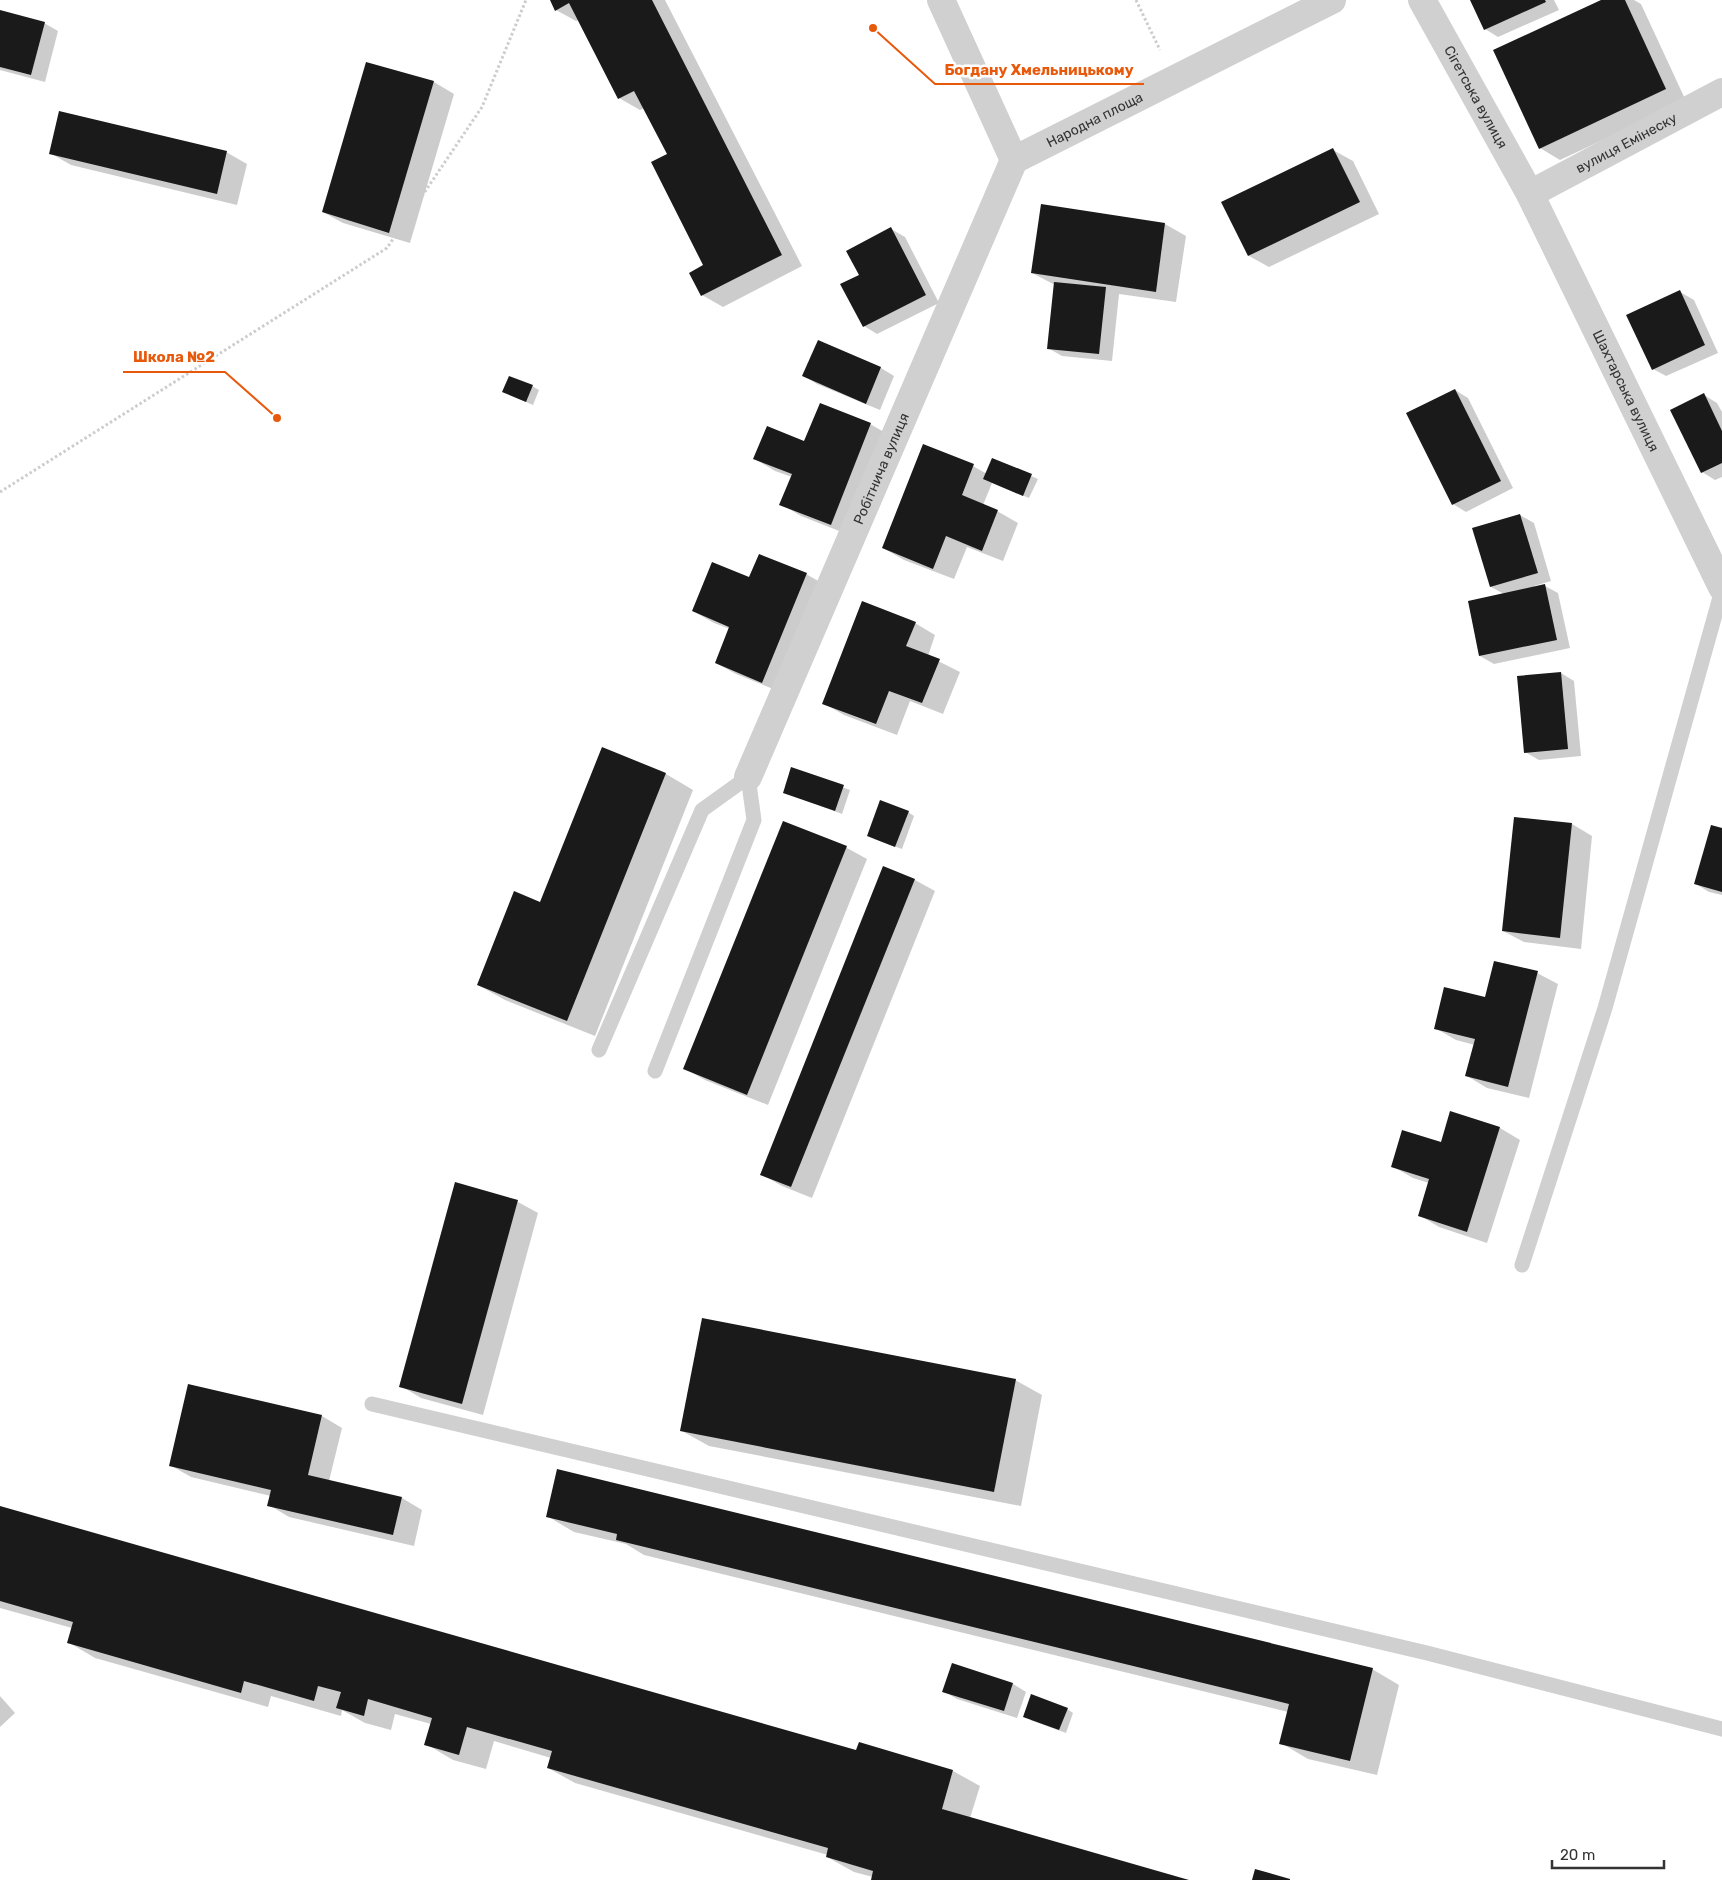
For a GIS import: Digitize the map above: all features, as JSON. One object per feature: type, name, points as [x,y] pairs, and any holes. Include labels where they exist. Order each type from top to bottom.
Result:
[{"type":"street","points":[[941,0],[1014,160]]},
{"type":"street","name":"Народна площа","points":[[1014,160],[1332,0]]},
{"type":"street","name":"Сігетська вулиця","points":[[1422,0],[1530,194]]},
{"type":"street","name":"вулиця Емінеску","points":[[1530,194],[1722,92]]},
{"type":"street","name":"Робітнича вулиця","points":[[748,777],[1014,160]]},
{"type":"street","name":"Шахтарська вулиця","points":[[1530,194],[1722,589]]},
{"type":"lane","points":[[1522,1265],[1605,1008],[1722,589]]},
{"type":"lane","points":[[600,1050],[702,810],[748,777],[754,820],[655,1072]]},
{"type":"lane","points":[[372,1404],[1427,1653],[1722,1729]]},
{"type":"path","points":[[0,492],[386,248],[482,107],[526,0]]},
{"type":"path","points":[[1136,0],[1174,80]]},
{"type":"building","points":[[550,0],[652,0],[782,255],[701,296],[689,273],[703,265],[651,162],[667,154],[634,91],[618,99],[569,3],[555,11]]},
{"type":"building","points":[[1470,0],[1545,0],[1546,2],[1484,30]]},
{"type":"building","points":[[1601,0],[1625,0],[1666,89],[1539,149],[1493,50]]},
{"type":"building","points":[[0,10],[45,22],[31,75],[0,67]]},
{"type":"building","points":[[366,62],[434,81],[389,233],[322,212]]},
{"type":"building","points":[[59,111],[227,151],[217,194],[49,154]]},
{"type":"building","points":[[1333,148],[1360,202],[1248,256],[1221,202]]},
{"type":"building","points":[[1041,204],[1165,223],[1156,292],[1031,273]]},
{"type":"building","points":[[891,227],[926,295],[863,327],[840,284],[859,275],[846,251]]},
{"type":"building","points":[[1054,282],[1106,287],[1099,354],[1047,349]]},
{"type":"building","points":[[1680,290],[1705,345],[1652,370],[1626,315]]},
{"type":"building","points":[[818,340],[881,367],[866,404],[802,376]]},
{"type":"building","points":[[509,376],[533,385],[526,402],[502,392]]},
{"type":"building","points":[[1455,389],[1501,481],[1452,505],[1406,413]]},
{"type":"building","points":[[1704,393],[1722,431],[1722,463],[1701,473],[1670,410]]},
{"type":"building","points":[[820,403],[871,423],[831,525],[779,505],[792,474],[753,459],[767,426],[804,441]]},
{"type":"building","points":[[923,444],[974,464],[962,495],[998,510],[982,551],[946,536],[933,569],[882,548]]},
{"type":"building","points":[[992,458],[1032,474],[1023,496],[983,479]]},
{"type":"building","points":[[1520,514],[1538,573],[1490,587],[1472,528]]},
{"type":"building","points":[[759,554],[807,573],[762,683],[715,663],[729,627],[692,611],[712,562],[749,577]]},
{"type":"building","points":[[1545,584],[1557,640],[1479,656],[1468,601]]},
{"type":"building","points":[[862,601],[916,622],[906,646],[940,659],[922,703],[889,691],[876,724],[822,704]]},
{"type":"building","points":[[1561,672],[1568,749],[1524,753],[1517,676]]},
{"type":"building","points":[[602,747],[666,773],[567,1021],[477,985],[514,891],[540,902]]},
{"type":"building","points":[[791,767],[844,785],[835,811],[783,793]]},
{"type":"building","points":[[880,800],[909,811],[895,847],[867,836]]},
{"type":"building","points":[[1514,817],[1572,823],[1560,938],[1502,931]]},
{"type":"building","points":[[783,821],[847,846],[747,1095],[683,1069]]},
{"type":"building","points":[[1711,825],[1722,828],[1722,892],[1694,884]]},
{"type":"building","points":[[883,866],[915,879],[791,1187],[760,1175]]},
{"type":"building","points":[[1494,961],[1538,971],[1508,1087],[1465,1076],[1475,1039],[1434,1029],[1444,987],[1485,997]]},
{"type":"building","points":[[1450,1111],[1500,1127],[1467,1232],[1418,1216],[1429,1179],[1391,1167],[1402,1130],[1441,1142]]},
{"type":"building","points":[[455,1182],[518,1200],[462,1404],[399,1387]]},
{"type":"building","points":[[702,1318],[1016,1379],[994,1492],[680,1431]]},
{"type":"building","points":[[188,1384],[322,1415],[308,1475],[402,1497],[393,1535],[267,1506],[271,1490],[169,1466]]},
{"type":"building","points":[[557,1469],[1373,1668],[1350,1761],[1279,1744],[1289,1704],[616,1540],[617,1534],[546,1517]]},
{"type":"building","points":[[0,1506],[856,1750],[859,1742],[953,1770],[942,1809],[1189,1880],[871,1880],[873,1871],[826,1857],[828,1848],[547,1768],[552,1751],[467,1727],[459,1755],[424,1745],[432,1718],[368,1699],[364,1716],[336,1708],[341,1692],[318,1686],[314,1701],[244,1681],[241,1693],[67,1643],[73,1622],[0,1601]]},
{"type":"building","points":[[952,1663],[1013,1683],[1004,1711],[942,1692]]},
{"type":"building","points":[[1031,1694],[1068,1708],[1059,1730],[1023,1717]]},
{"type":"building","points":[[1255,1869],[1290,1879],[1290,1880],[1252,1880]]},
{"type":"place","name":"Богдану Хмельницькому","points":[[873,28]]},
{"type":"place","name":"Школа №2","points":[[277,418]]}]
